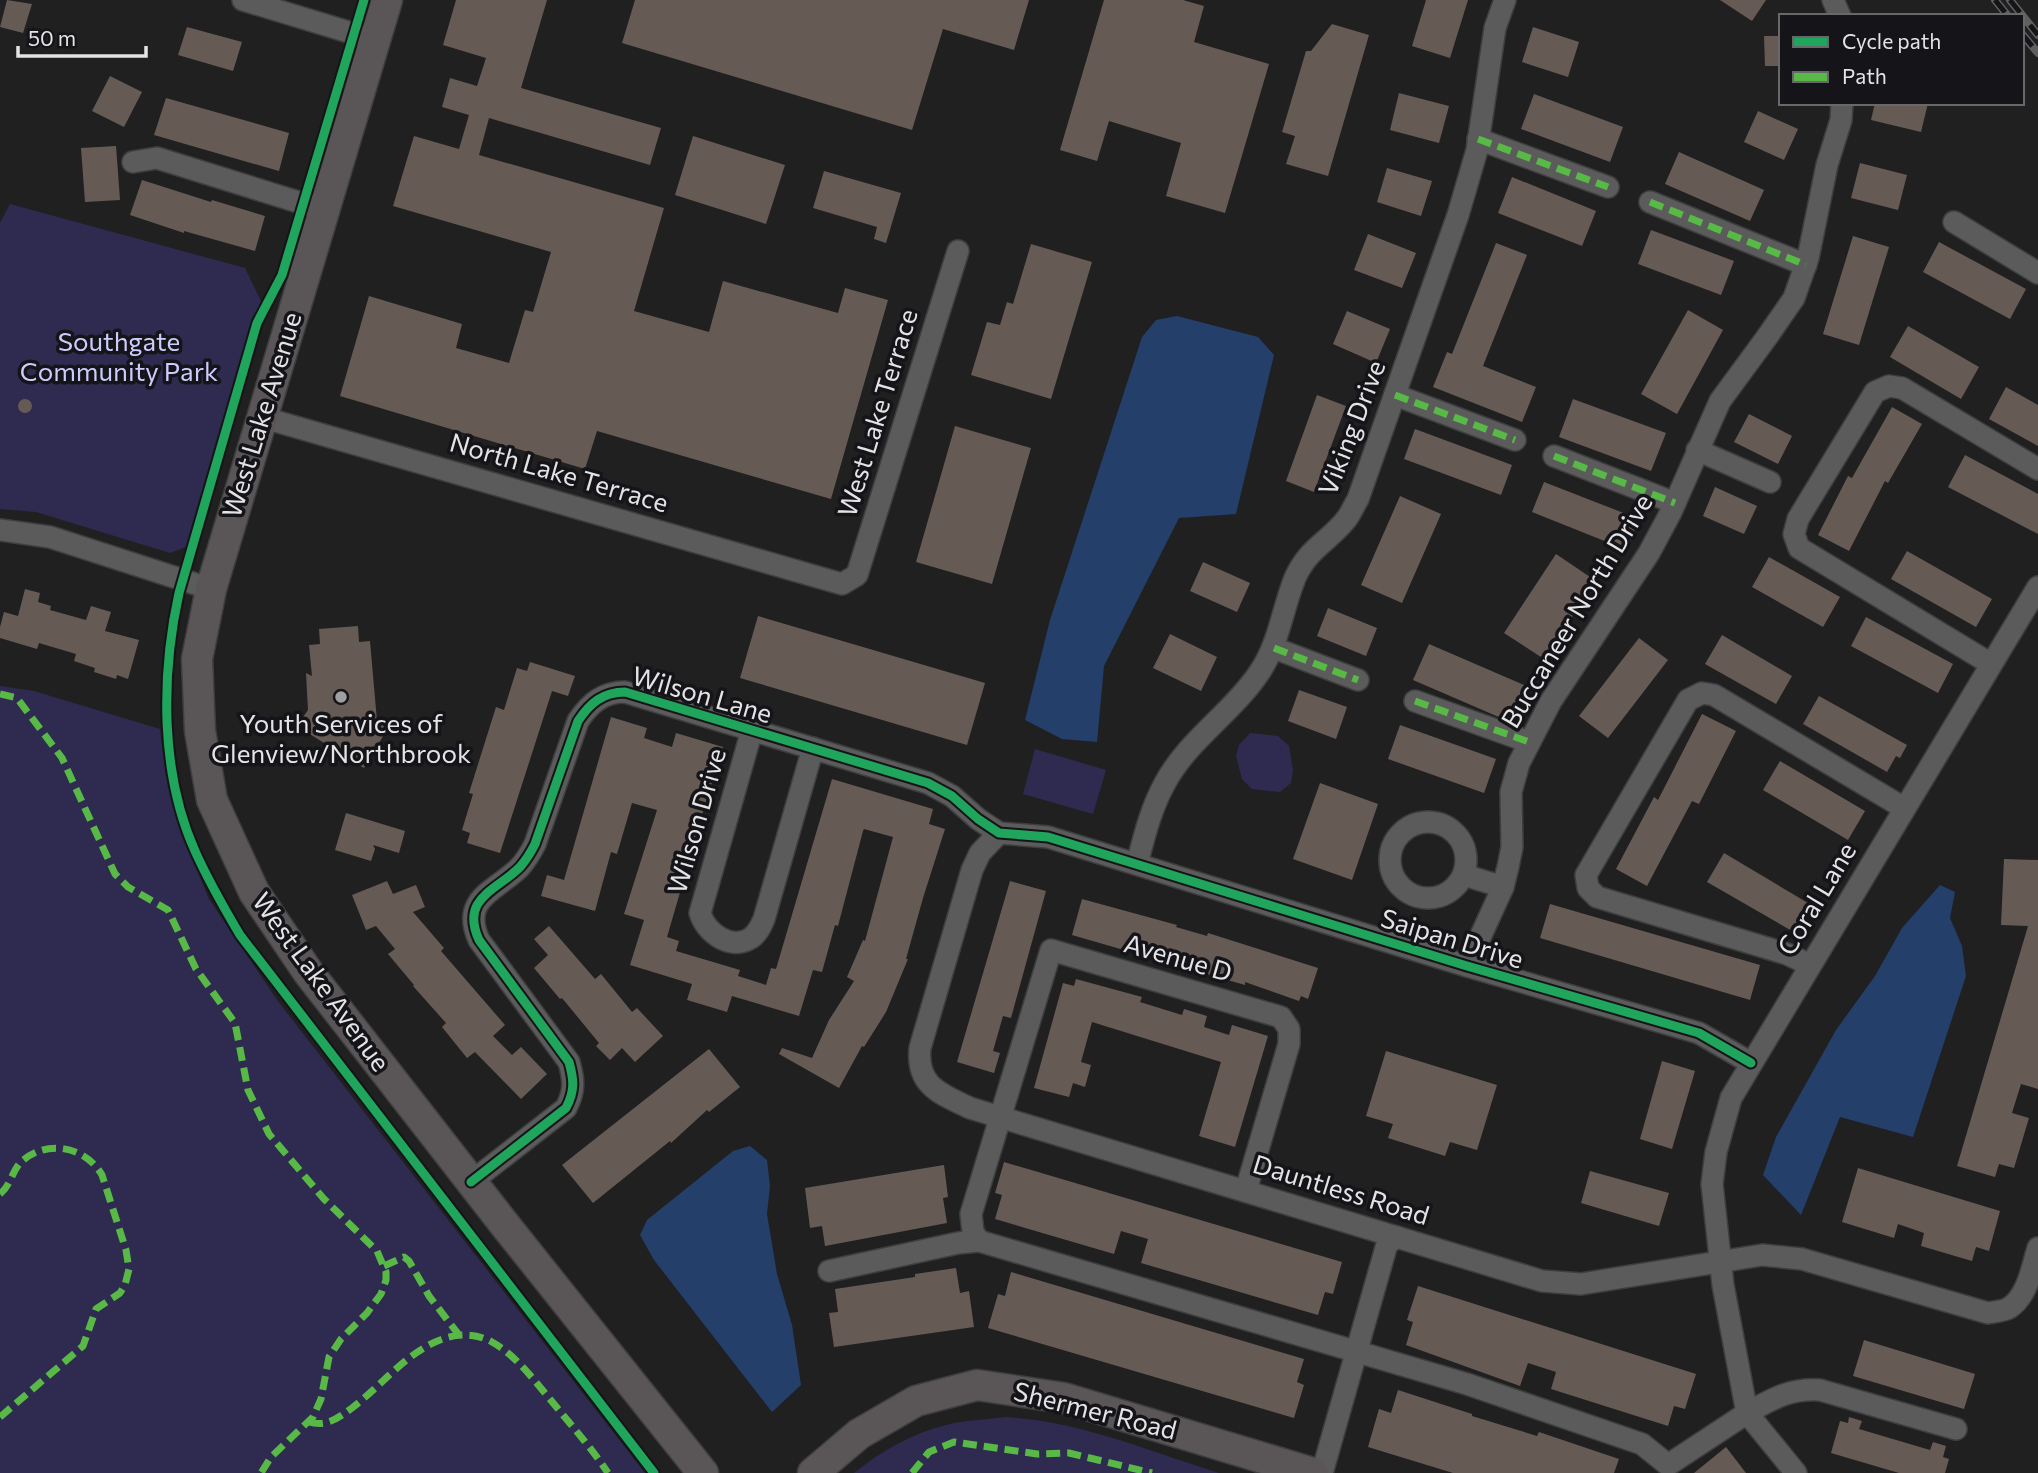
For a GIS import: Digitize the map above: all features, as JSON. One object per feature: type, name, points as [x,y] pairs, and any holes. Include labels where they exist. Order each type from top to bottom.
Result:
[{"type":"street","points":[[243,0],[375,40]]},
{"type":"street","name":"West Lake Avenue","points":[[387,0],[211,589],[197,659],[200,731],[212,800],[254,892],[308,972],[703,1473]]},
{"type":"street","name":"Viking Drive","points":[[1137,864],[1147,825],[1165,782],[1196,742],[1235,704],[1259,673],[1273,648],[1295,578],[1310,552],[1345,522],[1358,499],[1458,215],[1478,139],[1495,28],[1505,0]]},
{"type":"street","name":"Buccaneer North Drive","points":[[1468,966],[1503,887],[1512,846],[1510,792],[1519,764],[1551,702],[1649,553],[1675,503],[1720,401],[1794,298],[1806,265],[1827,165],[1841,120],[1842,105]]},
{"type":"street","points":[[1478,139],[1608,187]]},
{"type":"street","points":[[133,162],[157,158],[324,210]]},
{"type":"street","points":[[1650,202],[1806,265]]},
{"type":"street","points":[[1954,222],[2038,273]]},
{"type":"street","name":"West Lake Terrace","points":[[842,584],[857,575],[958,251]]},
{"type":"street","points":[[1991,664],[1799,548],[1794,534],[1798,519],[1875,392],[1889,386],[1902,388],[2038,469]]},
{"type":"street","points":[[1395,395],[1515,440]]},
{"type":"street","name":"North Lake Terrace","points":[[261,417],[842,584]]},
{"type":"street","points":[[1697,450],[1770,482]]},
{"type":"street","points":[[1553,456],[1675,503]]},
{"type":"street","points":[[0,530],[50,537],[211,589]]},
{"type":"street","name":"Coral Lane","points":[[1747,1413],[1720,1263],[1712,1184],[1716,1152],[1731,1098],[2038,587]]},
{"type":"street","points":[[1273,648],[1358,680]]},
{"type":"street","name":"Wilson Lane","points":[[471,1182],[566,1108],[574,1092],[575,1082],[569,1062],[486,950],[473,928],[478,904],[484,893],[519,868],[536,844],[578,721],[598,698],[611,692],[625,692],[928,782],[952,796],[999,833]]},
{"type":"street","points":[[1810,965],[1787,954],[1597,897],[1588,888],[1586,875],[1688,700],[1702,693],[1714,695],[1905,808]]},
{"type":"street","points":[[1415,701],[1529,742]]},
{"type":"street","name":"Wilson Drive","points":[[752,730],[700,913],[711,932],[730,942],[749,939],[758,932],[764,919],[813,748]]},
{"type":"street","name":"Saipan Drive","points":[[999,833],[1048,837],[1468,966],[1699,1033],[1751,1062]]},
{"type":"street","name":"Dauntless Road","points":[[999,833],[980,853],[972,870],[958,911],[919,1056],[923,1075],[929,1086],[970,1108],[1542,1280],[1581,1284],[1762,1255],[1801,1259],[1988,1313],[2009,1308],[2020,1297],[2038,1248]]},
{"type":"street","points":[[1464,875],[1503,887]]},
{"type":"street","name":"Avenue D","points":[[1000,1117],[1051,950],[1282,1017],[1289,1029],[1289,1044],[1246,1190]]},
{"type":"street","points":[[979,1241],[973,1232],[971,1214],[1000,1117]]},
{"type":"street","points":[[1322,1473],[1387,1244],[1397,1237]]},
{"type":"street","points":[[829,1271],[958,1243],[979,1241],[1467,1384],[1642,1444],[1671,1469],[1747,1413],[1783,1393],[1803,1389],[1819,1390],[1956,1429]]},
{"type":"street","name":"Shermer Road","points":[[813,1473],[859,1434],[916,1401],[977,1384],[1064,1398],[1313,1473]]},
{"type":"street","points":[[1747,1413],[1796,1473]]},
{"type":"green space","name":"Southgate Community Park","points":[[10,204],[245,268],[261,301],[188,546],[170,553],[36,512],[0,509],[0,223]]},
{"type":"green space","points":[[0,686],[34,691],[160,729],[166,776],[181,831],[209,899],[277,1000],[645,1473],[0,1473]]},
{"type":"green space","points":[[1250,733],[1278,736],[1289,746],[1293,771],[1291,783],[1280,792],[1252,789],[1242,779],[1236,756],[1239,745]]},
{"type":"green space","points":[[1035,749],[1106,770],[1093,814],[1023,794]]},
{"type":"green space","points":[[1005,1417],[1059,1424],[1086,1431],[1219,1473],[854,1473],[886,1450],[934,1428]]},
{"type":"water","points":[[1177,316],[1258,337],[1274,355],[1236,514],[1179,518],[1104,666],[1097,742],[1062,739],[1025,720],[1050,620],[1142,337],[1156,320]]},
{"type":"water","points":[[1940,885],[1955,892],[1950,918],[1962,946],[1966,976],[1913,1137],[1840,1117],[1801,1215],[1763,1175],[1776,1137],[1836,1030],[1875,976],[1902,928]]},
{"type":"water","points":[[750,1146],[767,1160],[770,1186],[767,1214],[777,1274],[792,1325],[801,1385],[772,1412],[654,1260],[640,1235],[647,1220],[733,1151]]},
{"type":"building","points":[[7,0],[32,4],[23,33],[0,27]]},
{"type":"building","points":[[456,0],[547,0],[521,88],[661,128],[650,165],[489,118],[479,155],[664,208],[634,311],[709,332],[723,281],[838,313],[845,288],[888,300],[831,499],[597,431],[585,469],[340,396],[369,296],[462,324],[456,348],[509,363],[525,310],[533,312],[551,252],[393,206],[414,136],[459,149],[469,115],[442,107],[450,78],[477,86],[486,58],[443,45]]},
{"type":"building","points":[[635,0],[1029,0],[1014,50],[943,29],[912,130],[622,43]]},
{"type":"building","points":[[1104,0],[1183,0],[1204,6],[1194,42],[1269,64],[1225,213],[1166,196],[1181,143],[1109,121],[1097,161],[1060,150]]},
{"type":"building","points":[[1426,0],[1468,0],[1450,58],[1412,46]]},
{"type":"building","points":[[1720,0],[1766,0],[1752,21]]},
{"type":"building","points":[[1332,24],[1369,35],[1328,176],[1286,164],[1295,136],[1282,132],[1306,51],[1311,51]]},
{"type":"building","points":[[187,27],[242,42],[233,71],[178,55]]},
{"type":"building","points":[[1533,27],[1579,42],[1568,77],[1522,62]]},
{"type":"building","points":[[1764,36],[1779,36],[1779,66],[1765,66]]},
{"type":"building","points":[[110,76],[142,92],[124,127],[92,111]]},
{"type":"building","points":[[1399,93],[1449,106],[1439,143],[1390,130]]},
{"type":"building","points":[[1534,94],[1623,127],[1610,162],[1521,129]]},
{"type":"building","points":[[166,98],[289,133],[279,171],[154,135]]},
{"type":"building","points":[[1875,105],[1928,105],[1921,132],[1871,120]]},
{"type":"building","points":[[1758,111],[1798,129],[1784,160],[1744,142]]},
{"type":"building","points":[[693,136],[785,165],[766,224],[675,195]]},
{"type":"building","points":[[116,146],[120,200],[85,202],[81,148]]},
{"type":"building","points":[[1679,152],[1764,190],[1750,221],[1665,184]]},
{"type":"building","points":[[1860,163],[1907,175],[1898,210],[1851,198]]},
{"type":"building","points":[[1387,168],[1432,181],[1421,216],[1377,202]]},
{"type":"building","points":[[824,171],[901,193],[886,243],[874,239],[877,227],[813,208]]},
{"type":"building","points":[[1512,177],[1596,211],[1582,246],[1498,213]]},
{"type":"building","points":[[142,180],[265,216],[255,251],[184,233],[130,215]]},
{"type":"building","points":[[1651,230],[1734,261],[1721,295],[1638,264]]},
{"type":"building","points":[[1368,234],[1416,253],[1402,288],[1354,270]]},
{"type":"building","points":[[1853,236],[1889,247],[1859,345],[1823,334]]},
{"type":"building","points":[[1939,242],[2026,289],[2010,319],[1923,272]]},
{"type":"building","points":[[1496,243],[1527,255],[1483,366],[1536,387],[1522,422],[1433,387],[1447,352],[1452,354]]},
{"type":"building","points":[[1031,244],[1092,262],[1051,399],[971,375],[987,322],[1000,325],[1007,302],[1013,304]]},
{"type":"building","points":[[1688,310],[1723,330],[1677,414],[1641,394]]},
{"type":"building","points":[[1347,311],[1390,329],[1376,363],[1333,344]]},
{"type":"building","points":[[1908,326],[1979,367],[1961,399],[1890,357]]},
{"type":"building","points":[[2006,387],[2038,405],[2038,446],[1989,419]]},
{"type":"building","points":[[1317,395],[1346,406],[1314,492],[1286,481]]},
{"type":"building","points":[[22,399],[28,399],[32,406],[28,413],[22,413],[18,409],[18,403]]},
{"type":"building","points":[[1573,399],[1666,433],[1651,471],[1559,437]]},
{"type":"building","points":[[1892,407],[1922,424],[1888,483],[1885,481],[1849,551],[1818,535],[1848,476],[1852,478]]},
{"type":"building","points":[[1749,414],[1792,436],[1778,464],[1734,442]]},
{"type":"building","points":[[955,426],[1031,448],[992,584],[916,562]]},
{"type":"building","points":[[1415,429],[1512,465],[1501,495],[1404,459]]},
{"type":"building","points":[[1965,455],[2038,494],[2038,534],[1948,487]]},
{"type":"building","points":[[1544,482],[1639,519],[1627,550],[1532,512]]},
{"type":"building","points":[[1715,487],[1757,506],[1744,534],[1703,516]]},
{"type":"building","points":[[1400,496],[1441,514],[1402,603],[1361,585]]},
{"type":"building","points":[[1907,551],[1992,599],[1976,627],[1891,579]]},
{"type":"building","points":[[1556,554],[1596,581],[1544,659],[1504,633]]},
{"type":"building","points":[[1769,557],[1840,597],[1823,627],[1752,587]]},
{"type":"building","points":[[1203,562],[1250,583],[1237,612],[1190,591]]},
{"type":"building","points":[[25,589],[40,593],[38,602],[51,606],[50,610],[86,620],[91,606],[111,612],[105,631],[139,640],[128,679],[117,675],[116,679],[94,672],[95,668],[74,661],[76,654],[39,643],[37,649],[0,638],[4,612],[18,616]]},
{"type":"building","points":[[1328,608],[1377,628],[1366,656],[1317,636]]},
{"type":"building","points":[[758,616],[985,683],[967,745],[740,678]]},
{"type":"building","points":[[1866,617],[1953,664],[1938,693],[1851,646]]},
{"type":"building","name":"Youth Services of Glenview/Northbrook","points":[[358,626],[359,642],[370,641],[377,721],[388,728],[364,768],[297,726],[308,710],[306,673],[312,676],[309,645],[320,644],[319,629]]},
{"type":"building","points":[[1170,634],[1217,657],[1201,691],[1153,668]]},
{"type":"building","points":[[1722,635],[1792,676],[1776,704],[1705,664]]},
{"type":"building","points":[[1639,638],[1668,660],[1608,738],[1579,716]]},
{"type":"building","points":[[1429,644],[1524,685],[1508,721],[1413,680]]},
{"type":"building","points":[[530,662],[575,676],[568,696],[552,691],[500,853],[467,843],[470,833],[462,830],[473,794],[469,793],[496,707],[504,710],[517,668],[527,671]]},
{"type":"building","points":[[1299,690],[1347,707],[1336,739],[1288,721]]},
{"type":"building","points":[[1819,696],[1907,745],[1900,758],[1896,756],[1887,772],[1803,724]]},
{"type":"building","points":[[1702,714],[1736,731],[1699,804],[1692,801],[1647,886],[1616,869],[1654,797],[1658,800]]},
{"type":"building","points":[[611,717],[647,728],[644,738],[672,747],[676,733],[723,747],[667,937],[679,941],[676,951],[740,970],[738,976],[766,985],[771,968],[776,969],[832,779],[933,809],[929,824],[945,829],[923,898],[908,959],[886,1012],[864,1047],[862,1046],[839,1088],[779,1054],[782,1048],[812,1058],[829,1020],[854,981],[847,977],[863,940],[865,941],[893,837],[864,829],[838,926],[835,925],[822,972],[813,970],[799,1016],[732,996],[727,1012],[687,1000],[692,984],[630,965],[644,920],[624,914],[657,810],[632,803],[617,854],[611,852],[595,911],[541,896],[547,875],[564,880]]},
{"type":"building","points":[[1400,725],[1496,759],[1484,793],[1388,759]]},
{"type":"building","points":[[1780,761],[1865,811],[1848,840],[1763,790]]},
{"type":"building","points":[[1320,783],[1378,804],[1352,880],[1293,859]]},
{"type":"building","points":[[346,813],[405,831],[399,853],[373,845],[375,849],[371,861],[335,850]]},
{"type":"building","points":[[1724,853],[1808,903],[1792,931],[1707,882]]},
{"type":"building","points":[[2004,859],[2038,860],[2038,1089],[2021,1084],[2012,1113],[2029,1118],[2014,1168],[1999,1164],[1995,1177],[1957,1166],[2028,926],[2001,925]]},
{"type":"building","points":[[387,881],[393,894],[416,885],[425,907],[413,912],[444,948],[441,951],[505,1025],[493,1036],[512,1055],[521,1047],[547,1074],[521,1099],[475,1052],[467,1058],[442,1027],[446,1023],[388,954],[395,949],[376,926],[366,930],[352,895]]},
{"type":"building","points":[[1010,881],[1046,891],[1011,1018],[1003,1016],[993,1051],[1000,1053],[994,1073],[957,1062]]},
{"type":"building","points":[[1082,899],[1207,936],[1208,933],[1318,968],[1308,999],[1301,996],[1299,1001],[1245,982],[1245,985],[1072,935]]},
{"type":"building","points":[[1550,904],[1760,965],[1750,1000],[1540,938]]},
{"type":"building","points":[[549,926],[595,979],[601,974],[632,1012],[637,1008],[663,1036],[635,1062],[622,1048],[610,1060],[596,1046],[599,1043],[562,998],[560,999],[534,968],[548,955],[534,939]]},
{"type":"building","points":[[1076,979],[1142,997],[1140,1002],[1182,1015],[1184,1009],[1207,1016],[1204,1027],[1229,1035],[1232,1025],[1268,1036],[1235,1147],[1199,1136],[1221,1062],[1092,1022],[1081,1062],[1091,1065],[1085,1087],[1073,1083],[1069,1097],[1034,1088],[1063,983],[1074,986]]},
{"type":"building","points":[[709,1049],[740,1087],[709,1112],[707,1110],[671,1143],[670,1141],[593,1203],[562,1165]]},
{"type":"building","points":[[1386,1051],[1497,1085],[1477,1150],[1450,1142],[1445,1156],[1388,1138],[1393,1124],[1366,1116]]},
{"type":"building","points":[[1662,1061],[1695,1071],[1672,1149],[1640,1139]]},
{"type":"building","points":[[1004,1162],[1342,1262],[1333,1294],[1325,1292],[1318,1315],[1141,1263],[1148,1239],[1121,1231],[1114,1254],[995,1219],[1002,1195],[995,1193]]},
{"type":"building","points":[[944,1165],[948,1197],[943,1198],[947,1223],[825,1246],[822,1226],[810,1228],[805,1188]]},
{"type":"building","points":[[1858,1168],[2000,1211],[1989,1251],[1976,1247],[1972,1261],[1921,1246],[1924,1233],[1898,1224],[1894,1238],[1842,1222]]},
{"type":"building","points":[[1590,1171],[1669,1193],[1659,1226],[1581,1203]]},
{"type":"building","points":[[956,1268],[960,1293],[969,1291],[974,1327],[834,1347],[829,1313],[838,1312],[835,1289]]},
{"type":"building","points":[[1011,1272],[1304,1359],[1297,1382],[1304,1385],[1294,1418],[988,1328],[998,1294],[1005,1296]]},
{"type":"building","points":[[1418,1286],[1696,1374],[1685,1409],[1674,1406],[1668,1426],[1551,1389],[1556,1372],[1528,1363],[1520,1386],[1406,1345],[1413,1322],[1407,1320]]},
{"type":"building","points":[[1864,1340],[1975,1374],[1964,1409],[1853,1376]]},
{"type":"building","points":[[1398,1390],[1472,1416],[1537,1436],[1539,1432],[1619,1459],[1614,1473],[1453,1473],[1368,1447],[1379,1409],[1391,1413]]},
{"type":"building","points":[[1849,1417],[1862,1421],[1859,1429],[1930,1450],[1933,1442],[1946,1446],[1943,1457],[1949,1459],[1945,1473],[1899,1473],[1831,1453],[1840,1421],[1848,1423]]},
{"type":"building","points":[[1726,1447],[1746,1473],[1694,1473]]},
{"type":"railway","points":[[1995,0],[2006,14]]},
{"type":"railway","points":[[2010,0],[2021,14]]},
{"type":"railway","points":[[2024,18],[2038,35]]},
{"type":"railway","points":[[2024,36],[2038,53]]},
{"type":"marked path","points":[[1478,139],[1608,187]]},
{"type":"marked path","points":[[1650,202],[1806,265]]},
{"type":"marked path","points":[[1395,395],[1515,440]]},
{"type":"marked path","points":[[1554,456],[1675,503]]},
{"type":"marked path","points":[[1274,648],[1358,680]]},
{"type":"marked path","points":[[0,694],[17,698],[62,758],[115,874],[128,887],[168,910],[196,969],[235,1023],[248,1090],[269,1134],[324,1199],[377,1251],[386,1272],[381,1294],[367,1313],[341,1339],[329,1357],[321,1399],[313,1417],[271,1457],[261,1473]]},
{"type":"marked path","points":[[1415,701],[1529,742]]},
{"type":"marked path","points":[[0,1194],[21,1162],[31,1155],[54,1148],[76,1152],[95,1165],[102,1175],[126,1250],[129,1269],[120,1293],[96,1309],[83,1346],[0,1417]]},
{"type":"marked path","points":[[384,1266],[404,1257],[409,1261],[429,1296],[459,1335]]},
{"type":"marked path","points":[[309,1422],[332,1421],[342,1415],[405,1361],[428,1346],[453,1336],[473,1336],[492,1342],[520,1364],[608,1473]]},
{"type":"marked path","points":[[912,1473],[929,1452],[954,1442],[1037,1454],[1069,1453],[1152,1473]]},
{"type":"cycle path","points":[[364,0],[282,275],[257,323],[179,593],[173,624],[167,690],[167,723],[175,789],[195,851],[240,935],[654,1473]]},
{"type":"cycle path","points":[[471,1182],[566,1108],[573,1085],[569,1062],[479,940],[474,926],[474,914],[483,897],[520,867],[533,847],[578,721],[598,700],[610,694],[625,692],[928,783],[952,796],[999,833],[1048,837],[1467,966],[1699,1033],[1751,1063]]},
{"type":"place","name":"Youth Services of Glenview/Northbrook","points":[[341,697]]}]
